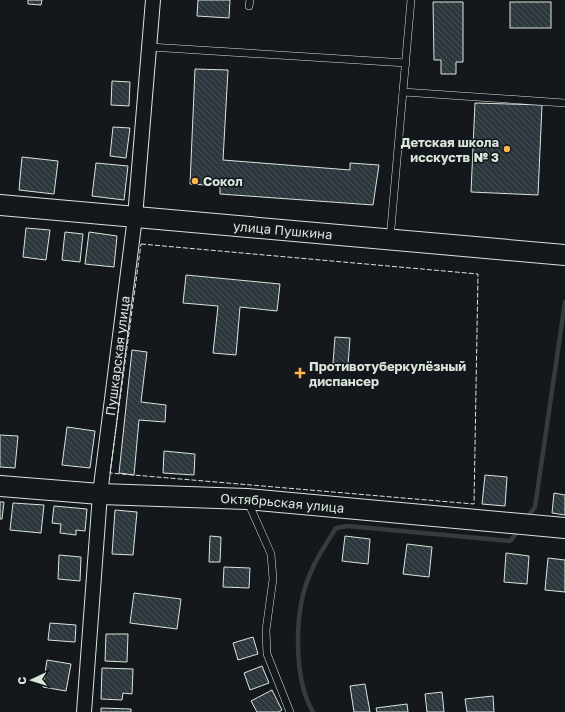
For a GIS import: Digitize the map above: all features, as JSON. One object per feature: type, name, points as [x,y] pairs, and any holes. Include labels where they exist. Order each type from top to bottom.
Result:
[{"type":"street","name":"Пушкарская улица","points":[[84,712],[100,494],[135,217],[153,0]]},
{"type":"street","name":"улица Пушкина","points":[[0,205],[560,254]]},
{"type":"street","name":"Октябрьская улица","points":[[0,486],[100,494],[247,499],[565,528]]},
{"type":"lane","points":[[390,239],[411,0]]},
{"type":"lane","points":[[150,47],[406,63]]},
{"type":"lane","points":[[403,92],[565,103]]},
{"type":"lane","points":[[247,499],[271,554],[273,579],[266,630],[267,654],[290,712]]},
{"type":"building","points":[[28,0],[42,0],[41,5],[28,4]]},
{"type":"building","points":[[198,0],[230,0],[229,18],[197,16]]},
{"type":"building","points":[[433,2],[463,2],[463,62],[456,62],[456,74],[441,74],[441,60],[434,60]]},
{"type":"building","points":[[510,2],[551,2],[551,28],[510,28]]},
{"type":"building","points":[[195,69],[228,70],[223,160],[350,170],[350,163],[379,165],[373,205],[220,194],[220,186],[190,184]]},
{"type":"building","points":[[112,81],[130,82],[129,106],[111,105]]},
{"type":"building","name":"Детская школа исскуств № 3","points":[[475,103],[542,105],[538,195],[471,192]]},
{"type":"building","points":[[113,127],[130,128],[126,158],[110,156]]},
{"type":"building","points":[[22,157],[58,161],[54,194],[19,190]]},
{"type":"building","points":[[96,163],[128,166],[124,200],[92,196]]},
{"type":"building","points":[[26,228],[50,230],[46,260],[23,257]]},
{"type":"building","points":[[65,232],[83,234],[80,262],[62,260]]},
{"type":"building","points":[[89,232],[117,236],[114,267],[85,264]]},
{"type":"building","points":[[186,275],[280,284],[277,311],[240,307],[236,355],[213,353],[218,306],[183,303]]},
{"type":"building","points":[[335,337],[350,338],[348,365],[333,363]]},
{"type":"building","points":[[132,350],[147,352],[141,402],[166,405],[165,422],[139,420],[134,475],[119,473]]},
{"type":"building","points":[[67,427],[95,431],[90,468],[62,465]]},
{"type":"building","points":[[0,435],[18,436],[15,468],[0,467]]},
{"type":"building","points":[[164,451],[195,454],[194,475],[163,473]]},
{"type":"building","points":[[485,475],[507,477],[505,506],[482,504]]},
{"type":"building","points":[[554,493],[565,495],[565,515],[552,513]]},
{"type":"building","points":[[0,502],[4,502],[2,519],[0,519]]},
{"type":"building","points":[[13,503],[44,505],[41,533],[10,530]]},
{"type":"building","points":[[54,506],[87,509],[85,531],[76,530],[76,535],[60,533],[61,524],[52,523]]},
{"type":"building","points":[[115,510],[137,512],[133,555],[112,554]]},
{"type":"building","points":[[210,536],[221,537],[220,562],[209,562]]},
{"type":"building","points":[[345,536],[370,539],[368,564],[342,561]]},
{"type":"building","points":[[407,544],[432,547],[429,577],[403,574]]},
{"type":"building","points":[[506,553],[529,556],[527,584],[504,582]]},
{"type":"building","points":[[59,555],[81,557],[80,581],[58,579]]},
{"type":"building","points":[[548,558],[565,560],[565,592],[545,590]]},
{"type":"building","points":[[224,567],[250,568],[249,588],[223,587]]},
{"type":"building","points":[[134,593],[181,599],[177,629],[130,623]]},
{"type":"building","points":[[50,623],[76,625],[75,642],[48,640]]},
{"type":"building","points":[[106,634],[128,634],[127,662],[105,661]]},
{"type":"building","points":[[253,637],[258,654],[238,660],[233,643]]},
{"type":"building","points":[[47,660],[71,664],[66,691],[43,687]]},
{"type":"building","points":[[262,666],[269,683],[250,690],[244,673]]},
{"type":"building","points":[[102,668],[133,669],[132,694],[123,693],[122,700],[101,699]]},
{"type":"building","points":[[365,684],[370,712],[354,712],[350,686]]},
{"type":"building","points":[[272,690],[282,710],[279,712],[257,712],[251,701]]},
{"type":"building","points":[[442,692],[444,712],[427,712],[425,694]]},
{"type":"building","points":[[493,696],[494,712],[467,712],[465,699]]},
{"type":"building","points":[[407,704],[408,712],[377,712],[376,708]]},
{"type":"building","points":[[101,708],[131,709],[131,712],[101,712]]},
{"type":"waterway","points":[[526,519],[535,507],[565,302]]},
{"type":"waterway","points":[[313,712],[306,698],[299,663],[298,644],[301,606],[312,568],[336,528],[348,526],[510,541],[519,530]]},
{"type":"fence","points":[[141,244],[478,274],[474,504],[110,473],[141,244]]},
{"type":"place","name":"Детская школа исскуств № 3","points":[[507,149]]},
{"type":"place","name":"Сокол","points":[[195,181]]},
{"type":"place","name":"Противотуберкулёзный диспансер","points":[[300,373]]}]
